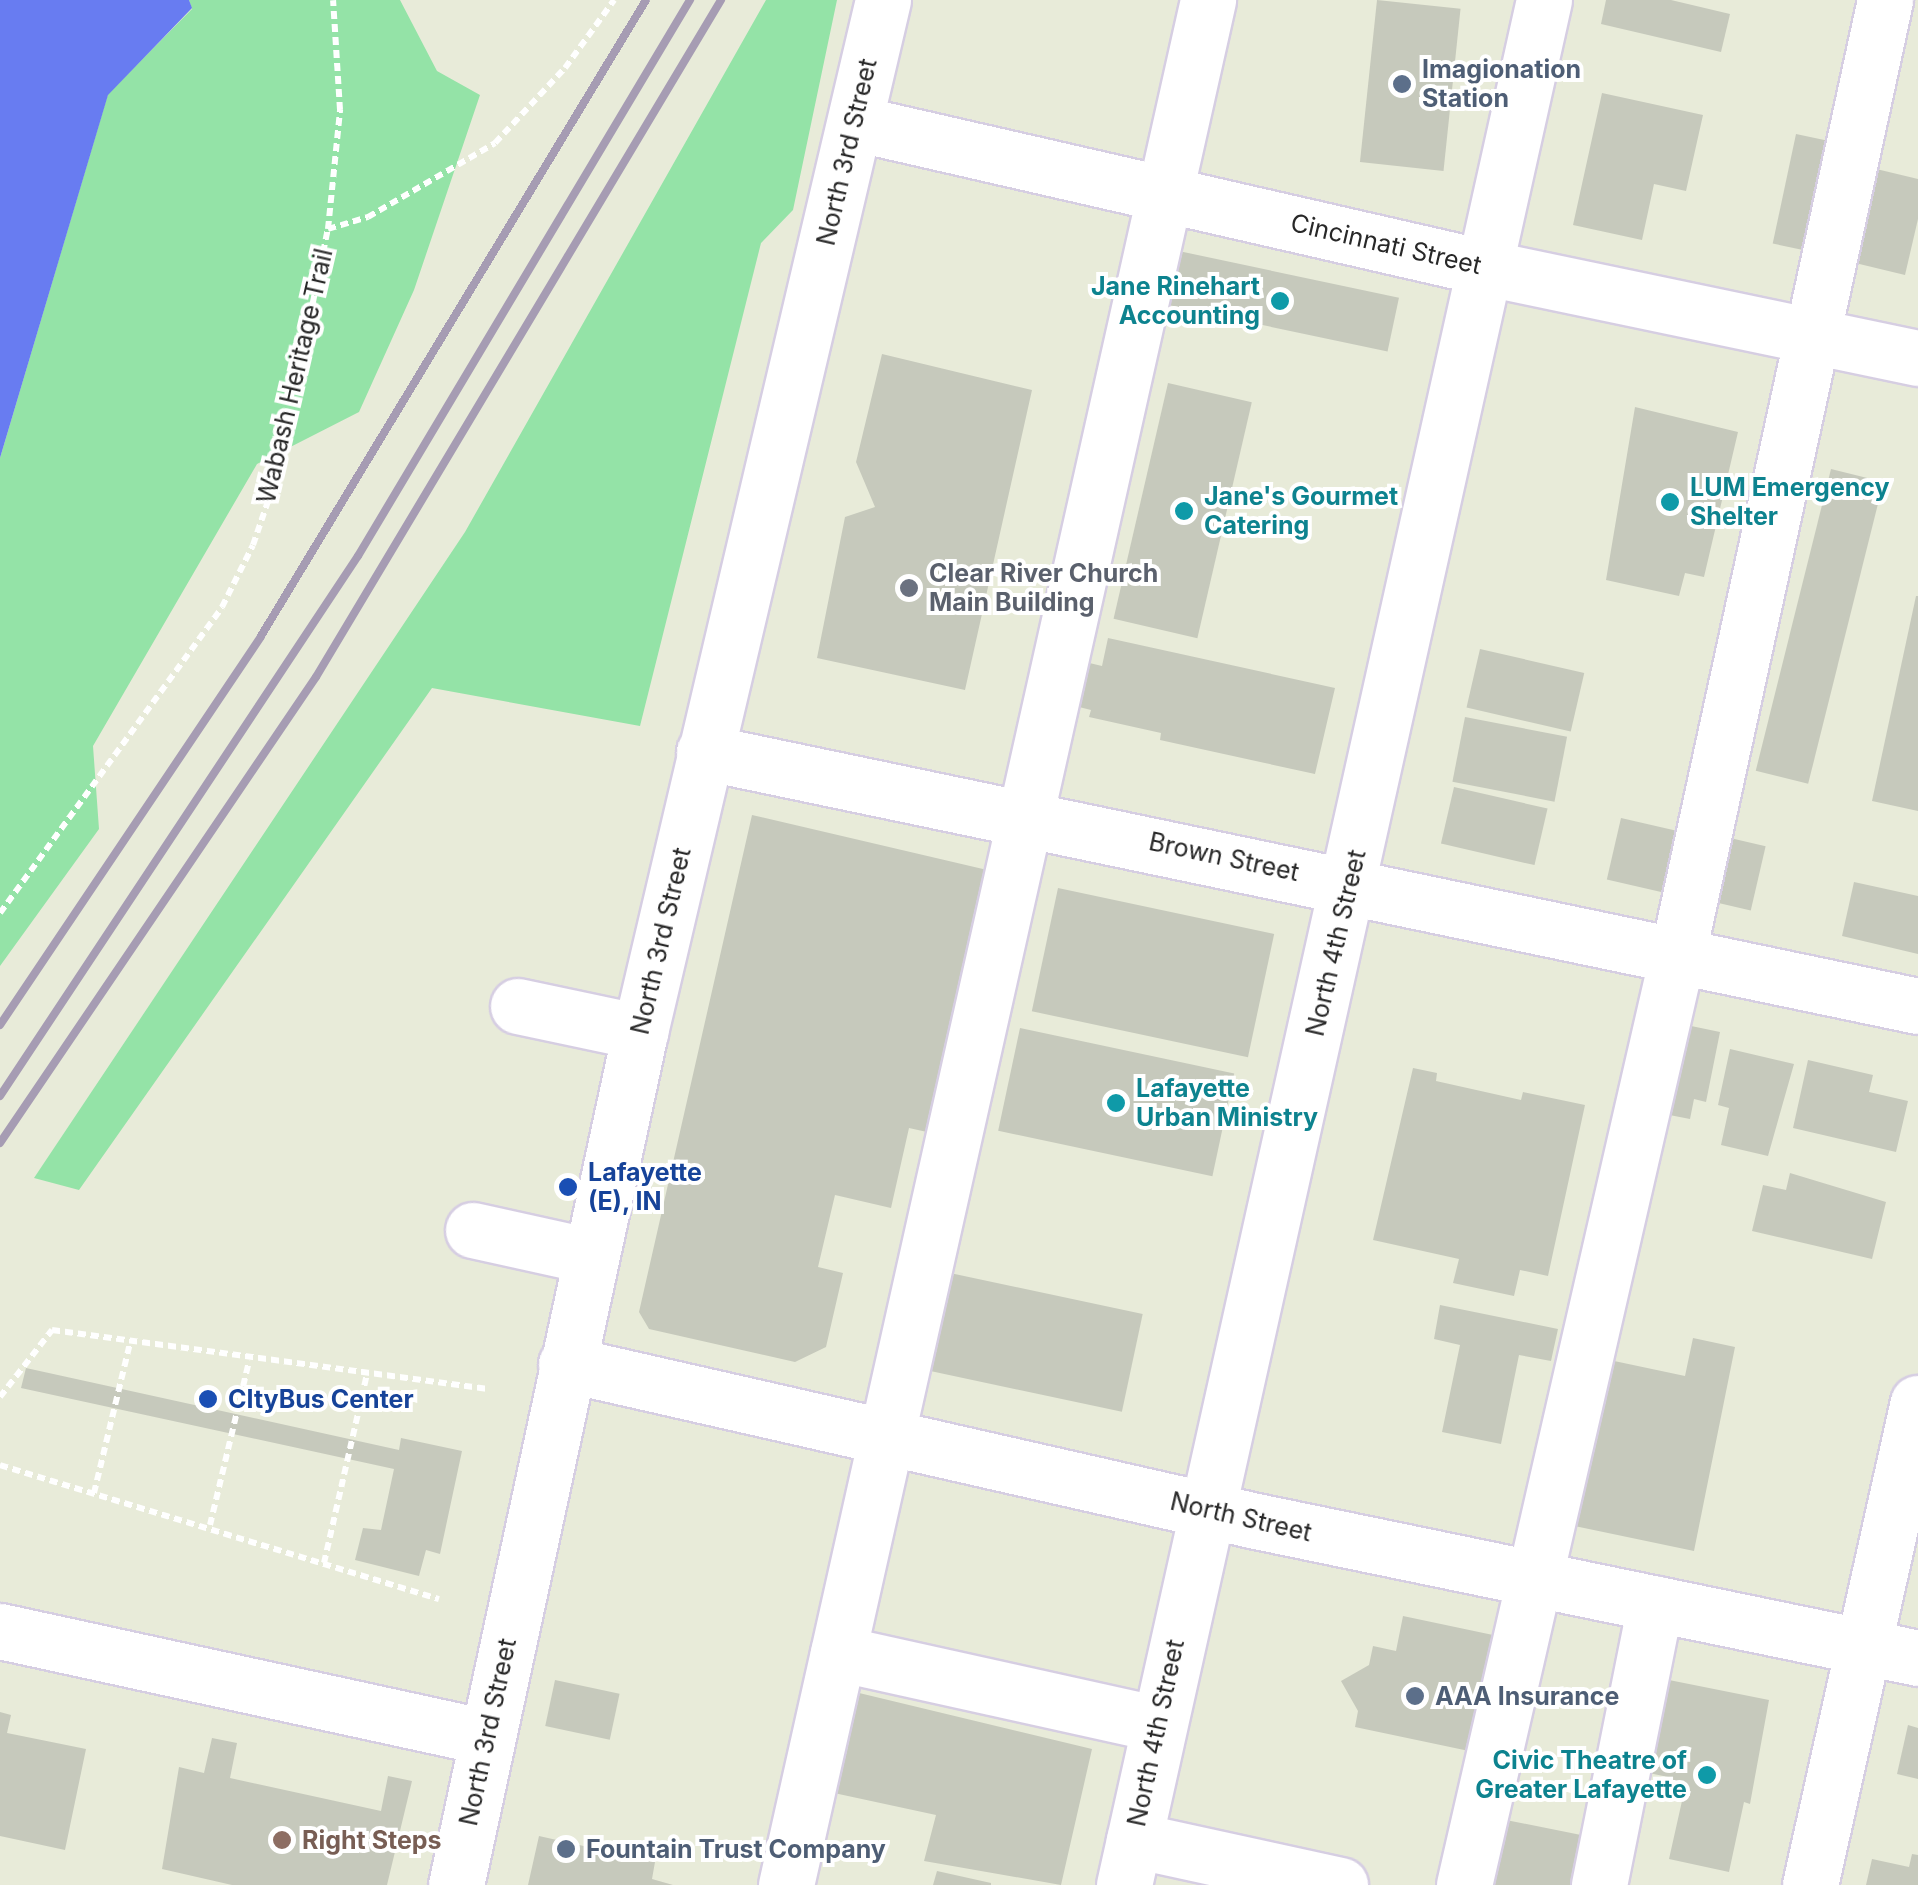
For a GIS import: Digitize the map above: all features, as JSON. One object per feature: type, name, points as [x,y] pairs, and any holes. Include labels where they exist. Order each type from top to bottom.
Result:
[{"type":"street","name":"North 3rd Street","points":[[456,1885],[640,1032],[883,0]]},
{"type":"street","points":[[786,1885],[1208,0]]},
{"type":"street","name":"North 4th Street","points":[[1129,1863],[1204,1509],[1350,884],[1544,0]]},
{"type":"street","points":[[1464,1885],[1678,952],[1885,0]]},
{"type":"street","name":"Cincinnati Street","points":[[855,123],[1487,268],[1918,358]]},
{"type":"street","name":"Brown Street","points":[[704,752],[1026,814],[1918,1006]]},
{"type":"street","points":[[518,1006],[640,1032]]},
{"type":"street","points":[[473,1230],[590,1256]]},
{"type":"street","name":"North Street","points":[[566,1364],[1204,1509],[1918,1658]]},
{"type":"street","points":[[1810,1885],[1918,1404]]},
{"type":"street","points":[[1598,1885],[1655,1604]]},
{"type":"street","points":[[0,1631],[486,1737]]},
{"type":"street","points":[[838,1653],[1158,1724]]},
{"type":"street","points":[[1129,1863],[1340,1885]]},
{"type":"path","name":"Wabash Heritage Trail","points":[[0,913],[222,607],[254,545],[279,469],[328,229],[340,110],[333,0]]},
{"type":"path","points":[[328,229],[368,218],[495,144],[565,68],[614,0]]},
{"type":"path","points":[[0,1397],[52,1330],[130,1344],[488,1389]]},
{"type":"path","points":[[94,1494],[130,1344]]},
{"type":"path","points":[[210,1525],[249,1360]]},
{"type":"path","points":[[324,1564],[367,1374]]},
{"type":"path","points":[[0,1465],[210,1525],[439,1599]]},
{"type":"green space","points":[[189,0],[400,0],[437,71],[480,95],[414,290],[359,412],[257,464],[93,746],[99,829],[0,966],[0,458],[108,94],[192,9]]},
{"type":"green space","points":[[766,0],[837,0],[793,210],[761,243],[640,726],[432,688],[79,1190],[34,1178],[465,532]]},
{"type":"water","points":[[0,0],[189,0],[192,8],[108,95],[0,458]]},
{"type":"building","name":"Imagionation Station","points":[[1377,0],[1461,9],[1444,171],[1360,162]]},
{"type":"building","points":[[1606,0],[1671,0],[1730,14],[1721,52],[1601,24]]},
{"type":"building","points":[[1602,93],[1703,115],[1686,191],[1654,184],[1642,240],[1573,225]]},
{"type":"building","points":[[1796,134],[1842,144],[1819,253],[1773,244]]},
{"type":"building","points":[[1868,167],[1918,179],[1918,219],[1905,275],[1847,261]]},
{"type":"building","name":"Jane Rinehart Accounting","points":[[1174,250],[1399,298],[1388,352],[1163,304]]},
{"type":"building","name":"Clear River Church Main Building","points":[[882,354],[1032,390],[965,690],[817,658],[845,517],[875,507],[856,462]]},
{"type":"building","name":"Jane's Gourmet Catering","points":[[1168,383],[1252,402],[1197,638],[1114,619]]},
{"type":"building","name":"LUM Emergency Shelter","points":[[1635,407],[1738,432],[1704,577],[1685,573],[1679,596],[1606,580]]},
{"type":"building","points":[[1831,469],[1883,482],[1808,784],[1756,771]]},
{"type":"building","points":[[1918,596],[1918,811],[1872,801]]},
{"type":"building","points":[[1108,638],[1335,688],[1315,774],[1160,740],[1161,733],[1089,717],[1091,710],[1071,705],[1081,661],[1102,666]]},
{"type":"building","points":[[1480,649],[1584,673],[1571,732],[1467,707]]},
{"type":"building","points":[[1465,717],[1567,737],[1554,802],[1452,782]]},
{"type":"building","points":[[1454,787],[1548,809],[1534,865],[1441,844]]},
{"type":"building","points":[[752,815],[1000,873],[945,1136],[909,1128],[891,1208],[835,1195],[818,1267],[843,1273],[826,1347],[795,1362],[649,1329],[639,1312]]},
{"type":"building","points":[[1621,818],[1687,833],[1673,895],[1607,879]]},
{"type":"building","points":[[1713,834],[1766,846],[1751,910],[1698,898]]},
{"type":"building","points":[[1854,882],[1918,896],[1918,954],[1842,936]]},
{"type":"building","points":[[1058,888],[1274,934],[1248,1057],[1032,1011]]},
{"type":"building","points":[[1672,1022],[1720,1032],[1706,1102],[1694,1099],[1690,1119],[1654,1112]]},
{"type":"building","name":"Lafayette Urban Ministry","points":[[1020,1028],[1234,1074],[1212,1176],[998,1131]]},
{"type":"building","points":[[1730,1049],[1794,1064],[1768,1156],[1721,1145],[1729,1108],[1718,1105]]},
{"type":"building","points":[[1808,1060],[1873,1075],[1869,1092],[1908,1101],[1896,1152],[1793,1128]]},
{"type":"building","points":[[1413,1068],[1437,1073],[1436,1081],[1521,1100],[1523,1092],[1585,1105],[1548,1276],[1520,1270],[1514,1296],[1453,1283],[1459,1259],[1373,1240]]},
{"type":"building","points":[[1790,1173],[1886,1202],[1872,1259],[1752,1231],[1763,1185],[1786,1190]]},
{"type":"building","points":[[950,1273],[1143,1314],[1122,1412],[929,1371]]},
{"type":"building","points":[[1440,1305],[1558,1329],[1551,1361],[1519,1355],[1501,1444],[1442,1432],[1460,1345],[1434,1339]]},
{"type":"building","points":[[1693,1338],[1735,1347],[1694,1551],[1565,1524],[1600,1358],[1685,1376]]},
{"type":"building","points":[[26,1368],[399,1450],[401,1438],[462,1451],[440,1554],[426,1550],[419,1576],[355,1560],[363,1528],[381,1530],[394,1469],[21,1388]]},
{"type":"building","name":"AAA Insurance","points":[[1403,1616],[1493,1635],[1469,1751],[1355,1727],[1358,1711],[1341,1681],[1369,1665],[1373,1646],[1396,1651]]},
{"type":"building","name":"Civic Theatre of Greater Lafayette","points":[[1664,1679],[1769,1700],[1750,1804],[1744,1802],[1729,1872],[1669,1859],[1684,1792],[1670,1789],[1673,1778],[1644,1772]]},
{"type":"building","points":[[555,1680],[620,1694],[610,1740],[545,1726]]},
{"type":"building","points":[[855,1692],[1092,1749],[1061,1885],[924,1861],[936,1815],[834,1793]]},
{"type":"building","points":[[0,1712],[11,1715],[7,1733],[86,1749],[65,1850],[0,1836]]},
{"type":"building","points":[[1908,1725],[1918,1728],[1918,1779],[1897,1774]]},
{"type":"building","name":"Right Steps","points":[[212,1738],[237,1743],[230,1778],[381,1811],[388,1776],[412,1781],[387,1885],[232,1885],[162,1869],[179,1767],[204,1773]]},
{"type":"building","points":[[1501,1819],[1591,1837],[1583,1885],[1488,1885]]},
{"type":"building","name":"Fountain Trust Company","points":[[539,1836],[655,1862],[652,1879],[673,1885],[528,1885]]},
{"type":"building","points":[[1912,1854],[1918,1855],[1918,1885],[1866,1885],[1872,1859],[1909,1867]]},
{"type":"building","points":[[937,1871],[991,1883],[991,1885],[933,1885]]},
{"type":"railway","points":[[0,1025],[261,636],[646,0]]},
{"type":"railway","points":[[0,1096],[358,556],[690,0]]},
{"type":"railway","points":[[0,1143],[316,677],[721,0]]},
{"type":"place","name":"Imagionation Station","points":[[1402,84]]},
{"type":"place","name":"Jane Rinehart Accounting","points":[[1280,301]]},
{"type":"place","name":"LUM Emergency Shelter","points":[[1670,502]]},
{"type":"place","name":"Jane's Gourmet Catering","points":[[1184,511]]},
{"type":"place","name":"Clear River Church Main Building","points":[[909,588]]},
{"type":"place","name":"Lafayette Urban Ministry","points":[[1116,1103]]},
{"type":"place","name":"Lafayette (E), IN","points":[[568,1187]]},
{"type":"place","name":"CItyBus Center","points":[[208,1399]]},
{"type":"place","name":"AAA Insurance","points":[[1415,1696]]},
{"type":"place","name":"Civic Theatre of Greater Lafayette","points":[[1707,1775]]},
{"type":"place","name":"Right Steps","points":[[282,1840]]},
{"type":"place","name":"Fountain Trust Company","points":[[566,1849]]}]
